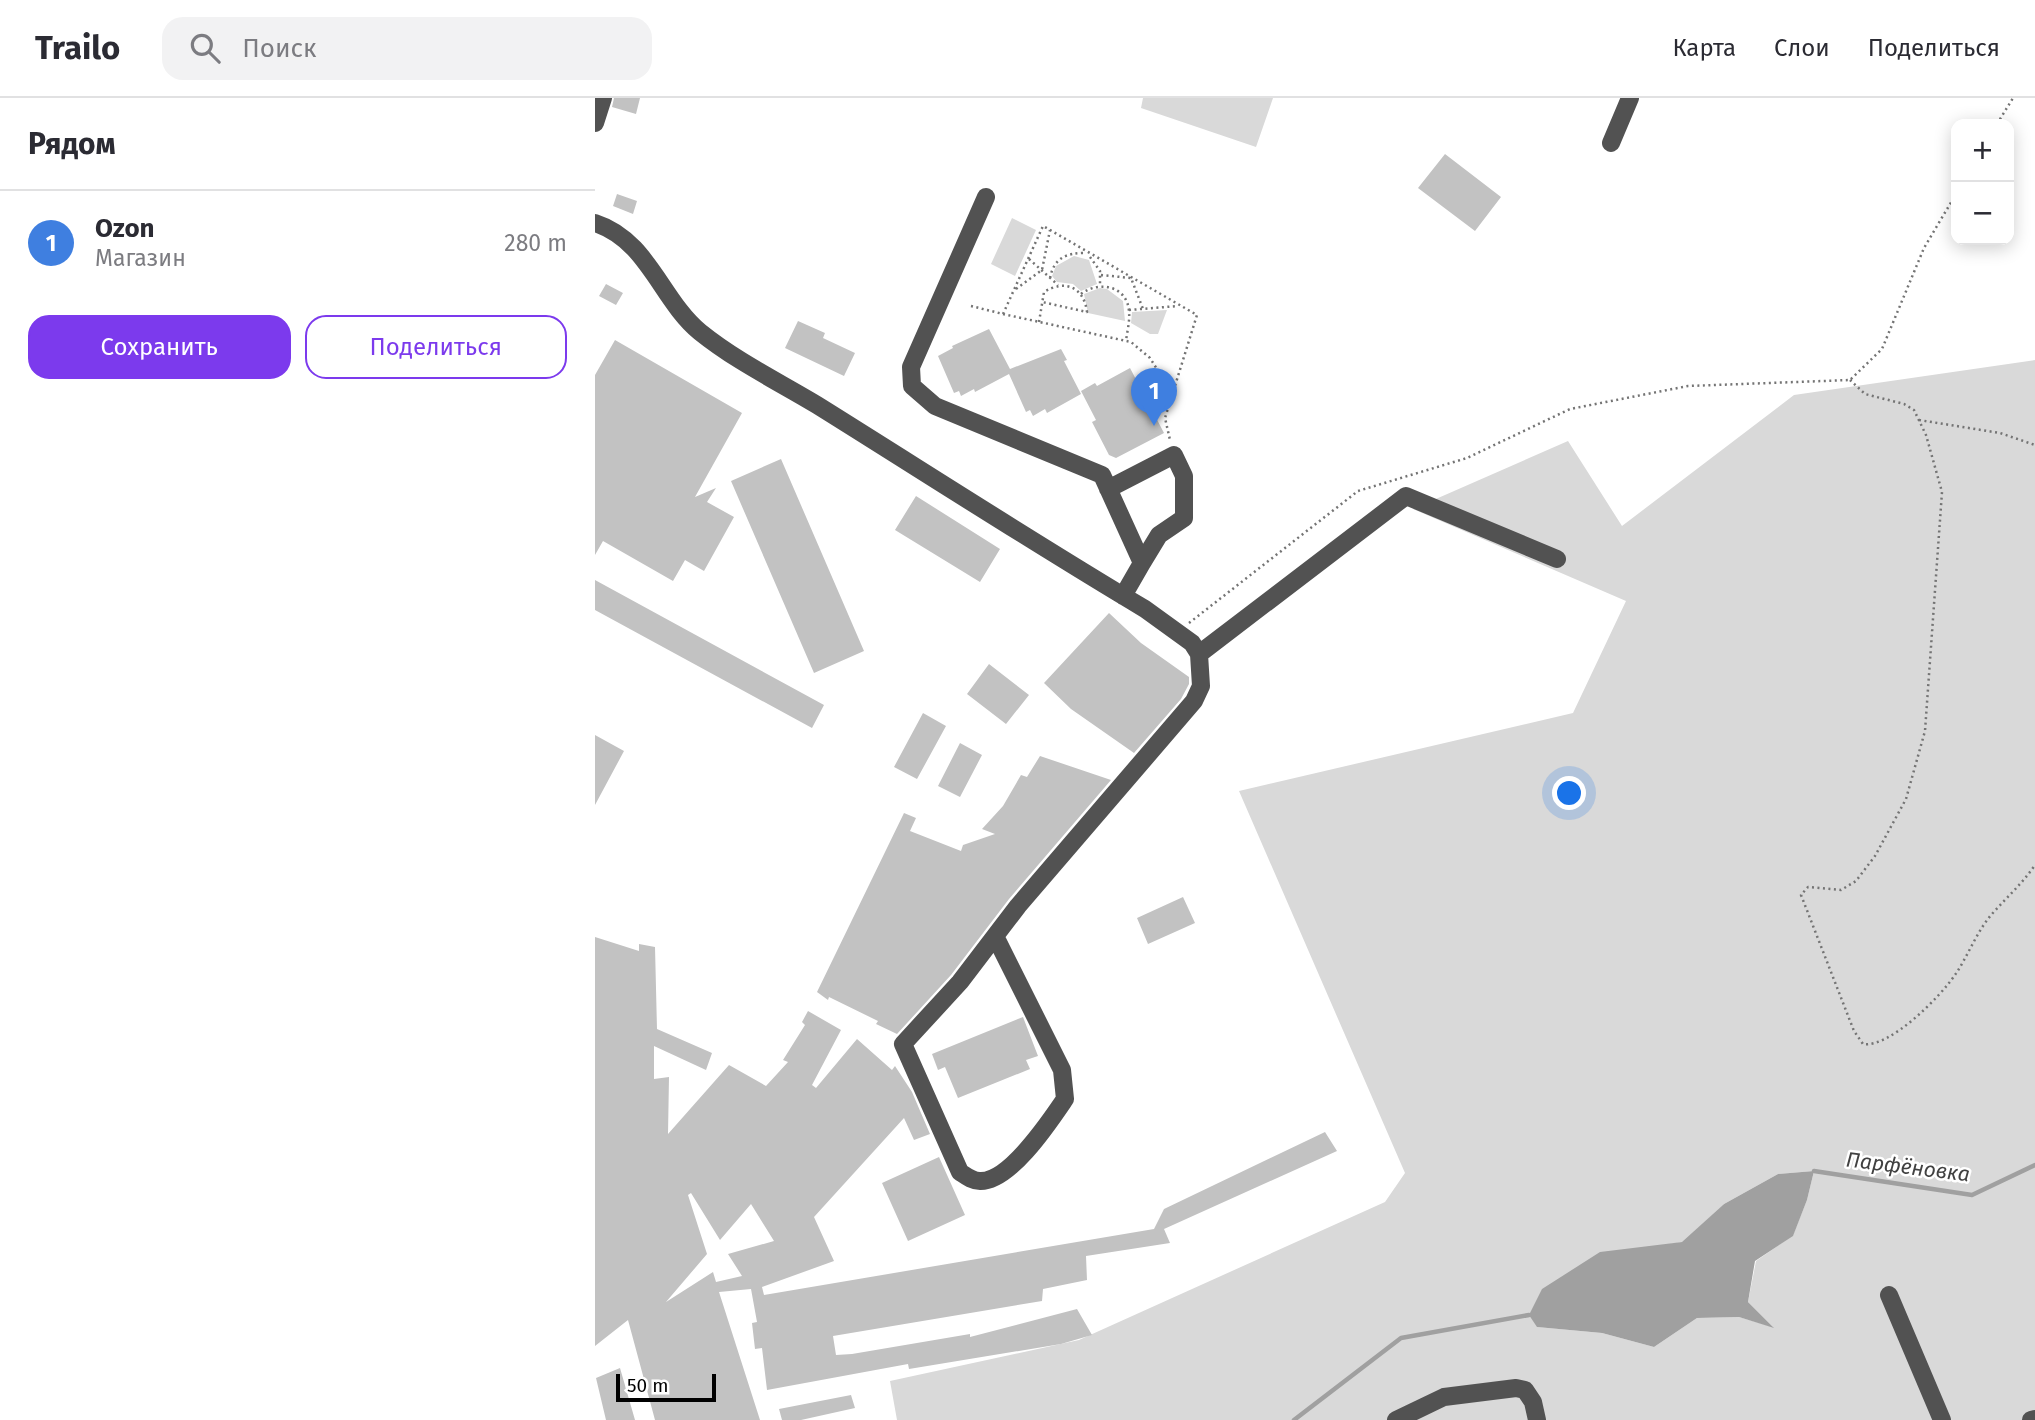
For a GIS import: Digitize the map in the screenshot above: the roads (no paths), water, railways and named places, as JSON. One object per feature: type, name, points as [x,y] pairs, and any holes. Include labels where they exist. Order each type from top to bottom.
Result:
[{"type":"street","points":[[595,123],[603,98]]},
{"type":"street","points":[[1611,143],[1630,98]]},
{"type":"street","points":[[986,197],[911,367],[912,386],[935,405],[1102,475],[1142,563]]},
{"type":"street","points":[[595,223],[618,236],[638,253],[693,326],[736,359],[816,405],[1178,631],[1192,643],[1199,654],[1201,686],[1194,701],[1018,906],[996,938],[903,1044],[960,1172],[971,1180],[982,1182],[1001,1173],[1028,1149],[1066,1099],[1062,1070],[996,938]]},
{"type":"street","points":[[1108,489],[1178,447],[1184,476],[1184,518],[1159,535],[1122,596]]},
{"type":"street","points":[[1199,654],[1406,496],[1557,559]]},
{"type":"street","points":[[1889,1295],[1942,1420]]},
{"type":"street","points":[[1396,1420],[1444,1397],[1516,1388],[1525,1390],[1533,1402],[1537,1420]]},
{"type":"waterway","name":"Парфёновка","points":[[1814,1171],[1972,1195],[2035,1165]]},
{"type":"waterway","name":"Парфёновка","points":[[1294,1420],[1401,1338],[1529,1315]]},
{"type":"place","name":"Ozon","points":[[1154,426]]}]
